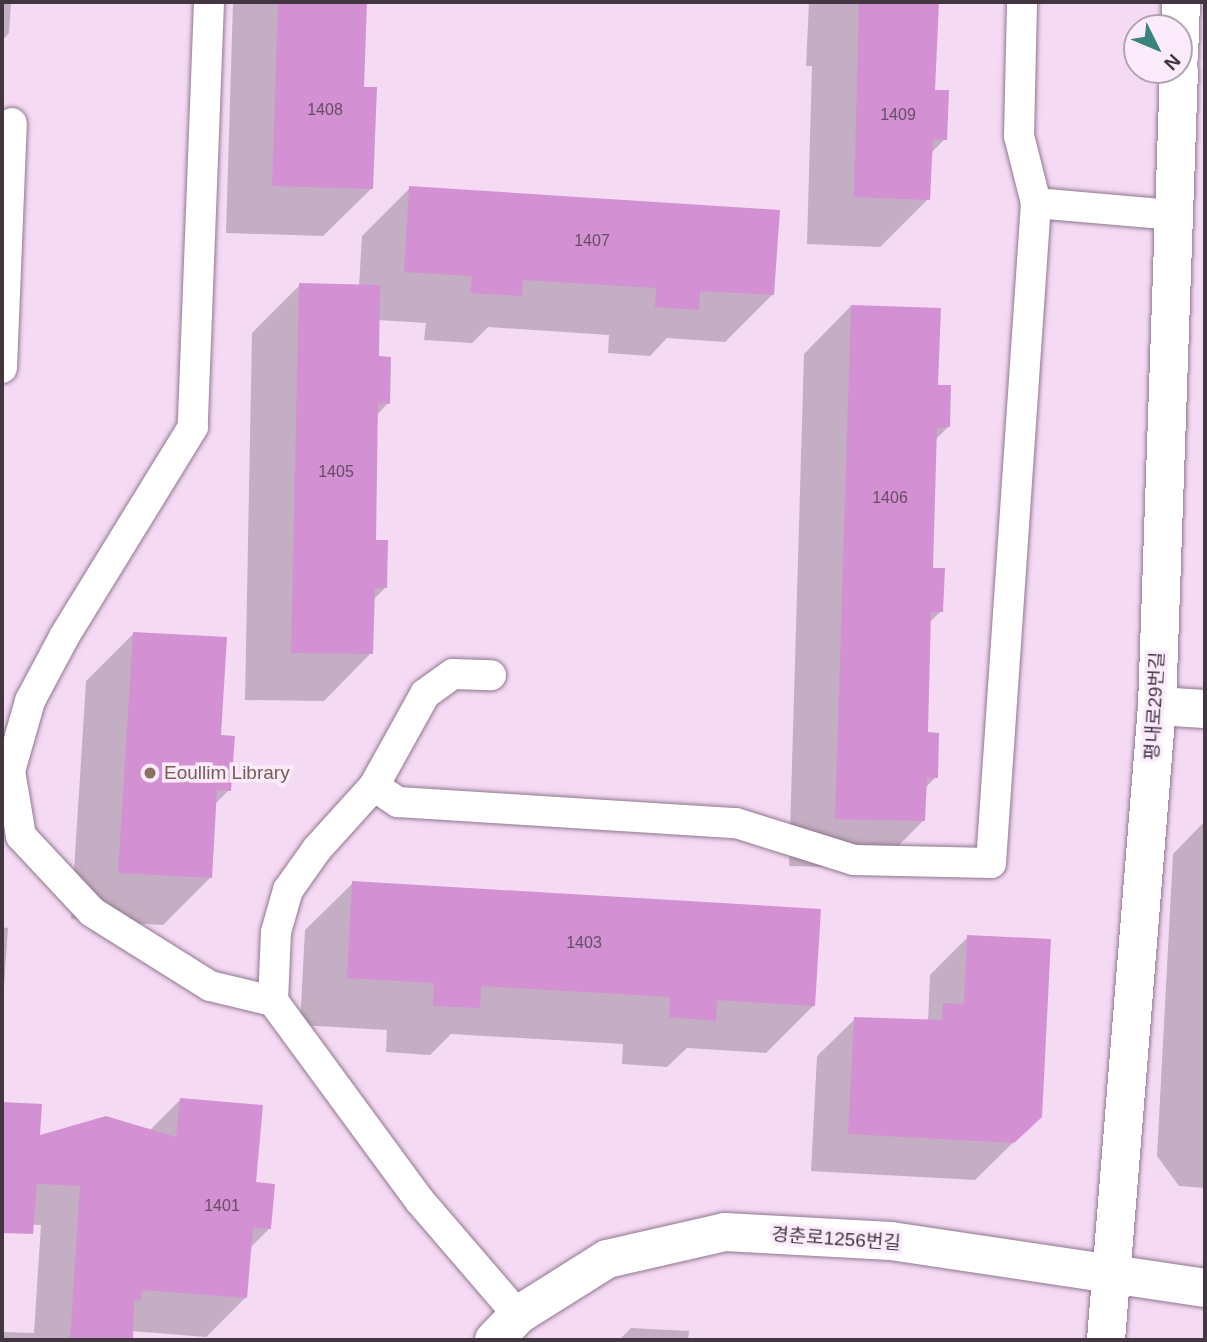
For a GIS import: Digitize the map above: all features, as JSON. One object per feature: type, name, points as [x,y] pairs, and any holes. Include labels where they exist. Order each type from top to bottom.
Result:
[{"type":"street","name":"평내로29번길","points":[[1106,1340],[1109,1275],[1157,706],[1179,84]]},
{"type":"street","points":[[1157,706],[1205,709]]},
{"type":"street","name":"경춘로1256번길","points":[[506,1328],[607,1259],[725,1232],[891,1241],[1205,1288]]},
{"type":"lane","points":[[209,2],[193,427],[64,637],[30,701],[10,771],[21,835],[63,884],[92,912],[210,986],[273,1001]]},
{"type":"lane","points":[[374,786],[398,802],[736,823],[854,860],[991,863],[1036,203],[1019,136],[1023,2]]},
{"type":"lane","points":[[2,368],[12,123]]},
{"type":"lane","points":[[1036,203],[1174,215]]},
{"type":"lane","points":[[491,675],[453,674],[425,694],[374,786],[317,849],[288,890],[276,932],[273,1001],[420,1201],[506,1328]]},
{"type":"building","points":[[278,2],[367,2],[364,87],[377,87],[373,189],[272,186]]},
{"type":"building","points":[[859,2],[939,2],[935,90],[949,90],[947,140],[933,139],[930,200],[854,197]]},
{"type":"building","points":[[409,186],[780,210],[774,295],[700,291],[699,310],[655,307],[656,288],[523,280],[522,296],[470,293],[472,276],[404,272]]},
{"type":"building","points":[[299,283],[380,285],[379,356],[391,357],[390,404],[378,403],[376,540],[388,540],[387,588],[375,588],[373,654],[291,653]]},
{"type":"building","points":[[851,305],[941,308],[938,385],[951,385],[950,427],[937,428],[933,568],[945,568],[943,612],[931,612],[928,732],[939,733],[938,778],[927,778],[925,821],[835,819]]},
{"type":"building","points":[[133,632],[227,637],[221,735],[235,736],[231,791],[217,790],[212,878],[118,873]]},
{"type":"building","points":[[352,881],[821,909],[815,1006],[717,1000],[716,1021],[669,1017],[670,997],[481,986],[480,1008],[433,1006],[434,983],[347,978]]},
{"type":"building","points":[[967,935],[1051,939],[1042,1117],[1014,1143],[848,1134],[854,1017],[942,1020],[943,1003],[964,1004]]},
{"type":"building","points":[[180,1098],[263,1105],[256,1182],[275,1184],[271,1229],[253,1228],[247,1298],[142,1290],[141,1301],[134,1300],[133,1340],[70,1340],[80,1186],[37,1184],[33,1234],[2,1233],[2,1102],[42,1104],[40,1135],[106,1116],[176,1137]]},
{"type":"place","name":"Eoullim Library","points":[[150,773]]}]
